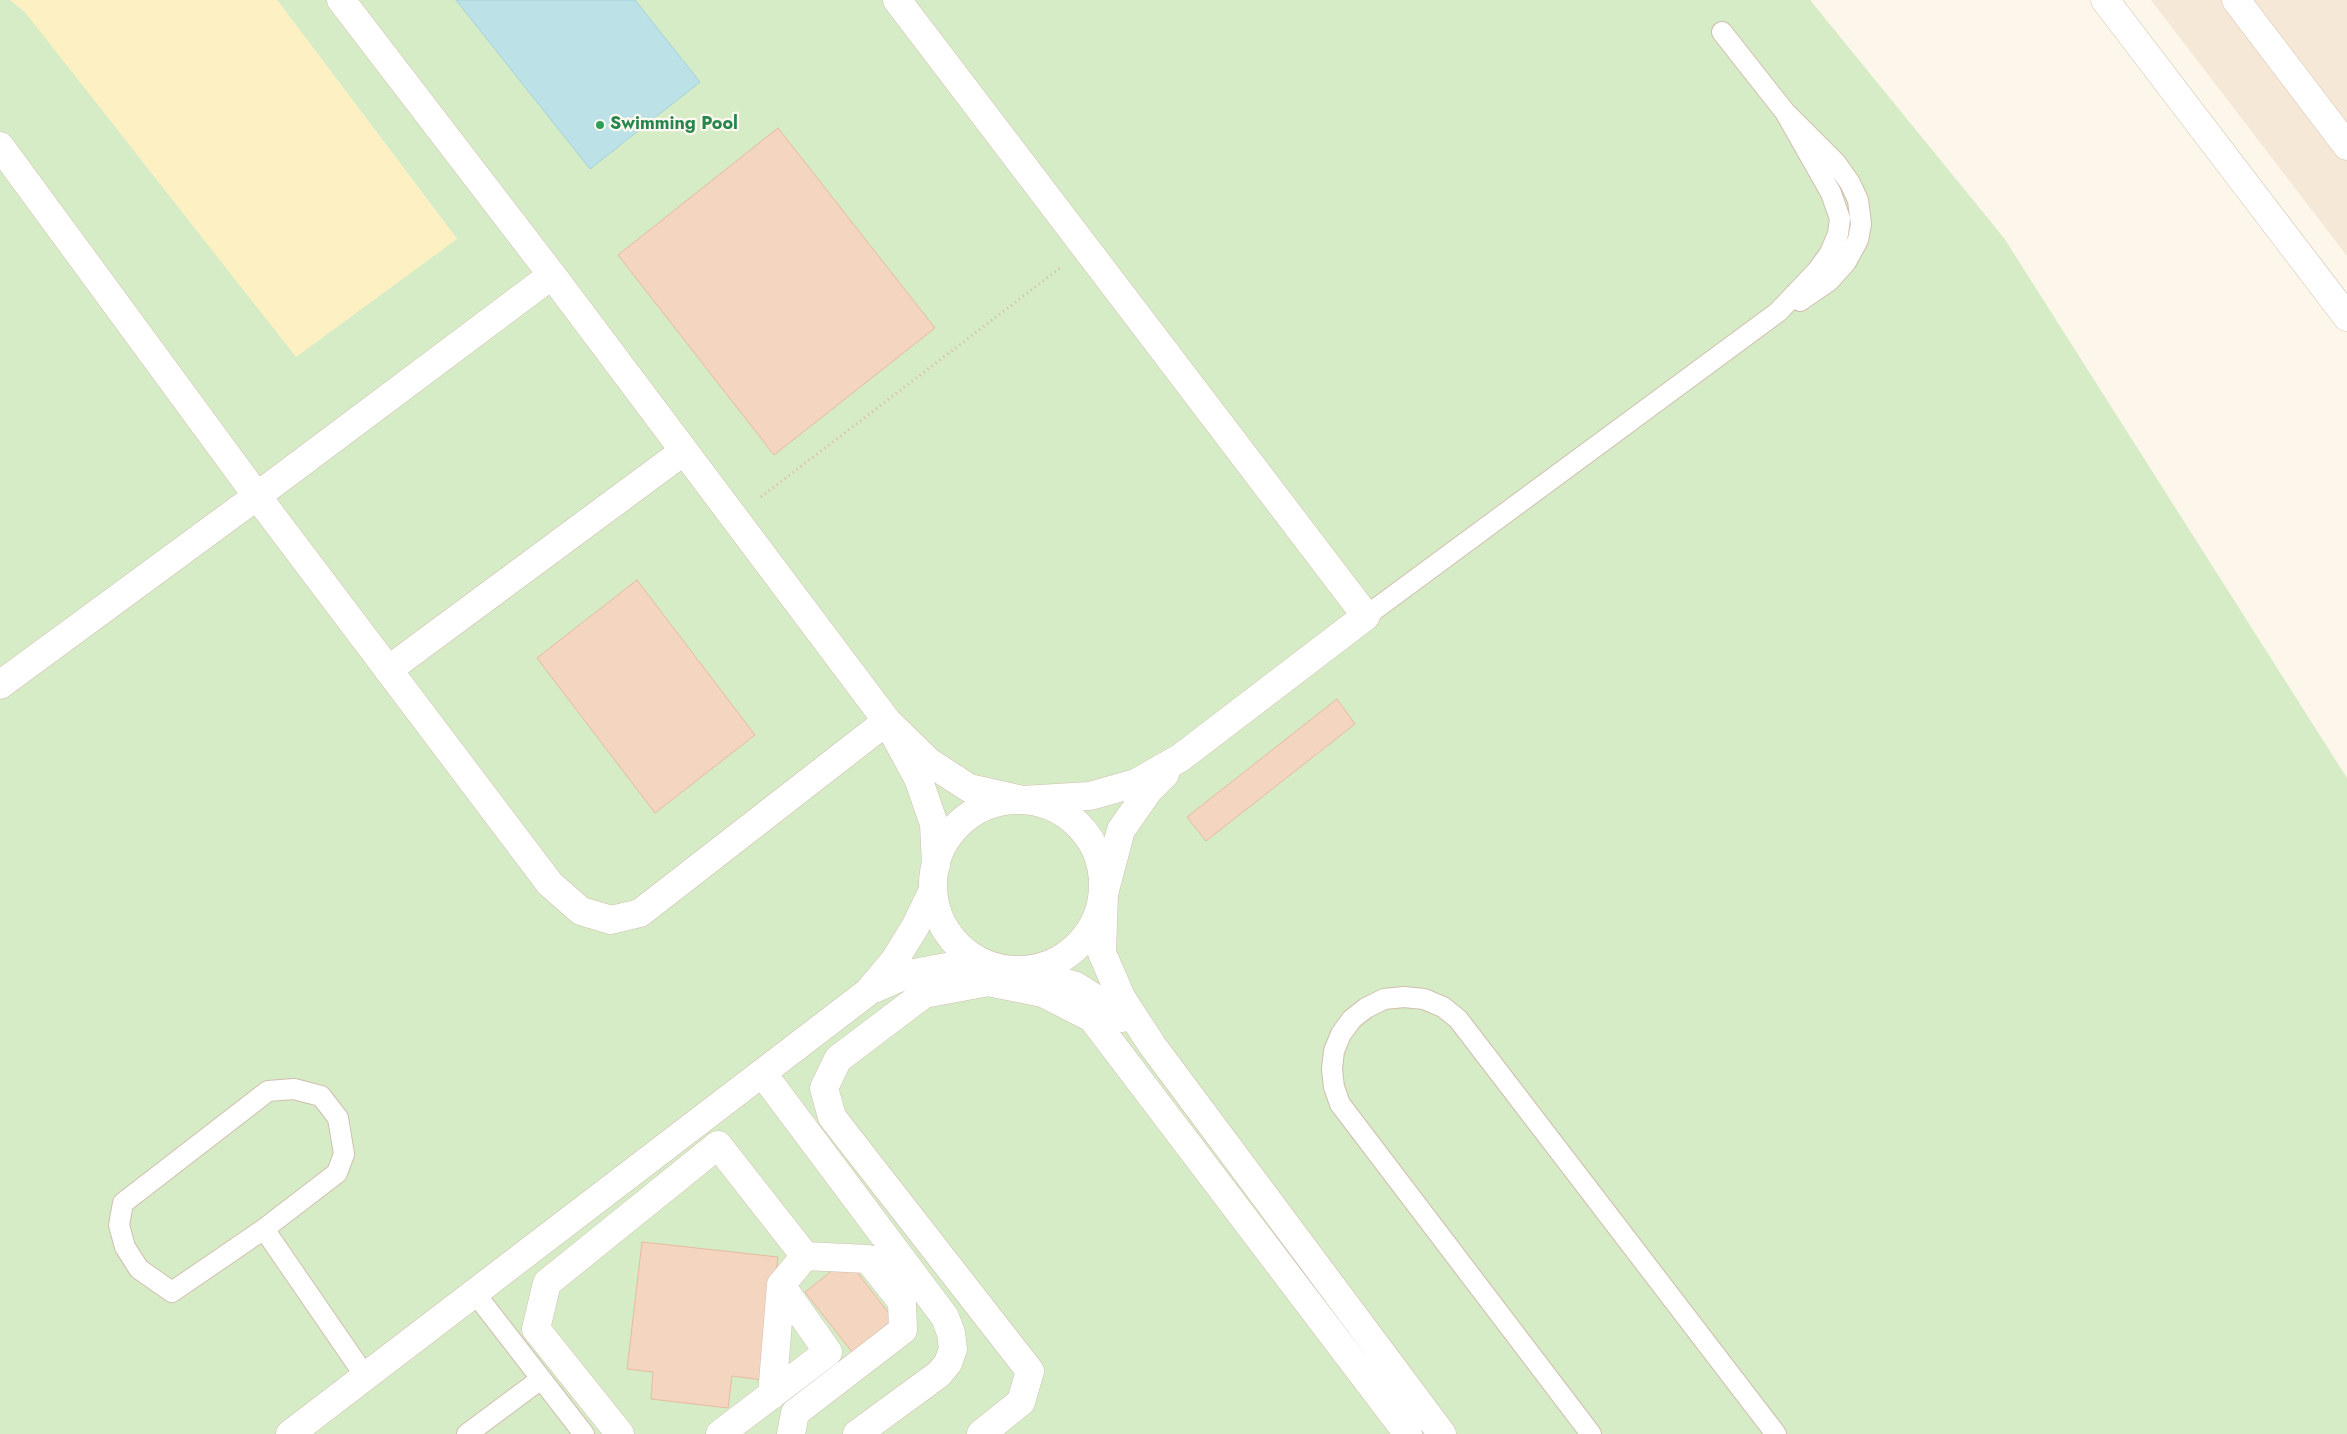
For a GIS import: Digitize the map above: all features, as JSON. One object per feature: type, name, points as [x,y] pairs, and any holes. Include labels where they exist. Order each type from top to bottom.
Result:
[{"type":"street","points":[[341,0],[552,275],[887,721],[918,778],[934,824],[934,877],[938,916],[952,939],[972,957],[995,968]]},
{"type":"street","points":[[290,1434],[868,992],[894,961],[911,934],[934,877],[947,838],[967,817],[993,803],[1090,796],[1136,783],[1180,758],[1366,616],[898,0]]},
{"type":"street","points":[[2105,0],[2347,317]]},
{"type":"street","points":[[2236,0],[2347,146]]},
{"type":"street","points":[[0,146],[257,496],[550,884],[580,911],[610,920],[640,913],[887,721]]},
{"type":"street","points":[[0,685],[257,496],[552,275]]},
{"type":"street","points":[[388,670],[684,451]]},
{"type":"street","points":[[887,721],[929,762],[970,788],[1049,805],[1073,819],[1091,840],[1102,866],[1104,894],[1102,953],[1122,999],[1152,1045],[1442,1434]]},
{"type":"street","points":[[1023,971],[1046,966],[1068,955],[1086,939],[1098,917],[1121,830],[1150,790],[1180,758]]},
{"type":"street","points":[[868,992],[908,974],[952,966],[1023,971],[1076,986],[1109,1008],[1152,1045]]},
{"type":"street","points":[[981,1434],[1021,1402],[1030,1371],[832,1117],[824,1088],[838,1059],[924,994],[988,982],[1043,993],[1092,1018],[1408,1434]]},
{"type":"street","points":[[763,1074],[945,1317],[951,1333],[953,1349],[948,1363],[939,1374],[857,1434]]},
{"type":"street","points":[[620,1434],[536,1329],[547,1283],[718,1146],[805,1256],[868,1259],[902,1302],[903,1330],[795,1413],[791,1434]]},
{"type":"street","points":[[772,1395],[781,1285],[805,1256]]},
{"type":"street","points":[[720,1434],[828,1352],[781,1285]]},
{"type":"lane","points":[[1366,616],[1778,312],[1803,288],[1830,252],[1838,234],[1840,219],[1831,194],[1785,112],[1722,32]]},
{"type":"lane","points":[[1592,1434],[1340,1104],[1333,1078],[1334,1051],[1341,1034],[1352,1019],[1366,1008],[1384,1000],[1404,996],[1424,999],[1443,1007],[1458,1019],[1776,1434]]},
{"type":"lane","points":[[294,1089],[321,1096],[338,1118],[344,1154],[337,1173],[264,1229],[172,1292],[139,1268],[125,1247],[119,1225],[123,1204],[268,1091],[294,1089]]},
{"type":"lane","points":[[264,1229],[365,1376]]},
{"type":"lane","points":[[474,1292],[584,1434]]},
{"type":"lane","points":[[467,1434],[541,1379]]},
{"type":"path","points":[[734,518],[1086,248]]},
{"type":"shaded area","points":[[2151,0],[2347,0],[2347,256]]},
{"type":"green space","points":[[0,0],[10,0],[24,11],[457,239],[277,0],[1810,0],[2004,238],[2347,778],[2347,1434],[0,1434]]},
{"type":"sand","points":[[10,0],[277,0],[457,239],[296,357],[24,11]]},
{"type":"water","name":"Swimming Pool","points":[[456,0],[635,0],[700,82],[590,169]]},
{"type":"building","points":[[778,128],[935,328],[774,455],[618,255]]},
{"type":"building","points":[[637,580],[755,735],[655,813],[537,658]]},
{"type":"building","points":[[1337,699],[1355,724],[1206,841],[1187,817]]},
{"type":"building","points":[[642,1242],[778,1257],[763,1380],[732,1376],[728,1408],[651,1399],[653,1372],[627,1369]]},
{"type":"building","points":[[847,1259],[894,1320],[852,1352],[805,1292]]},
{"type":"place","name":"Swimming Pool","points":[[600,125]]}]
